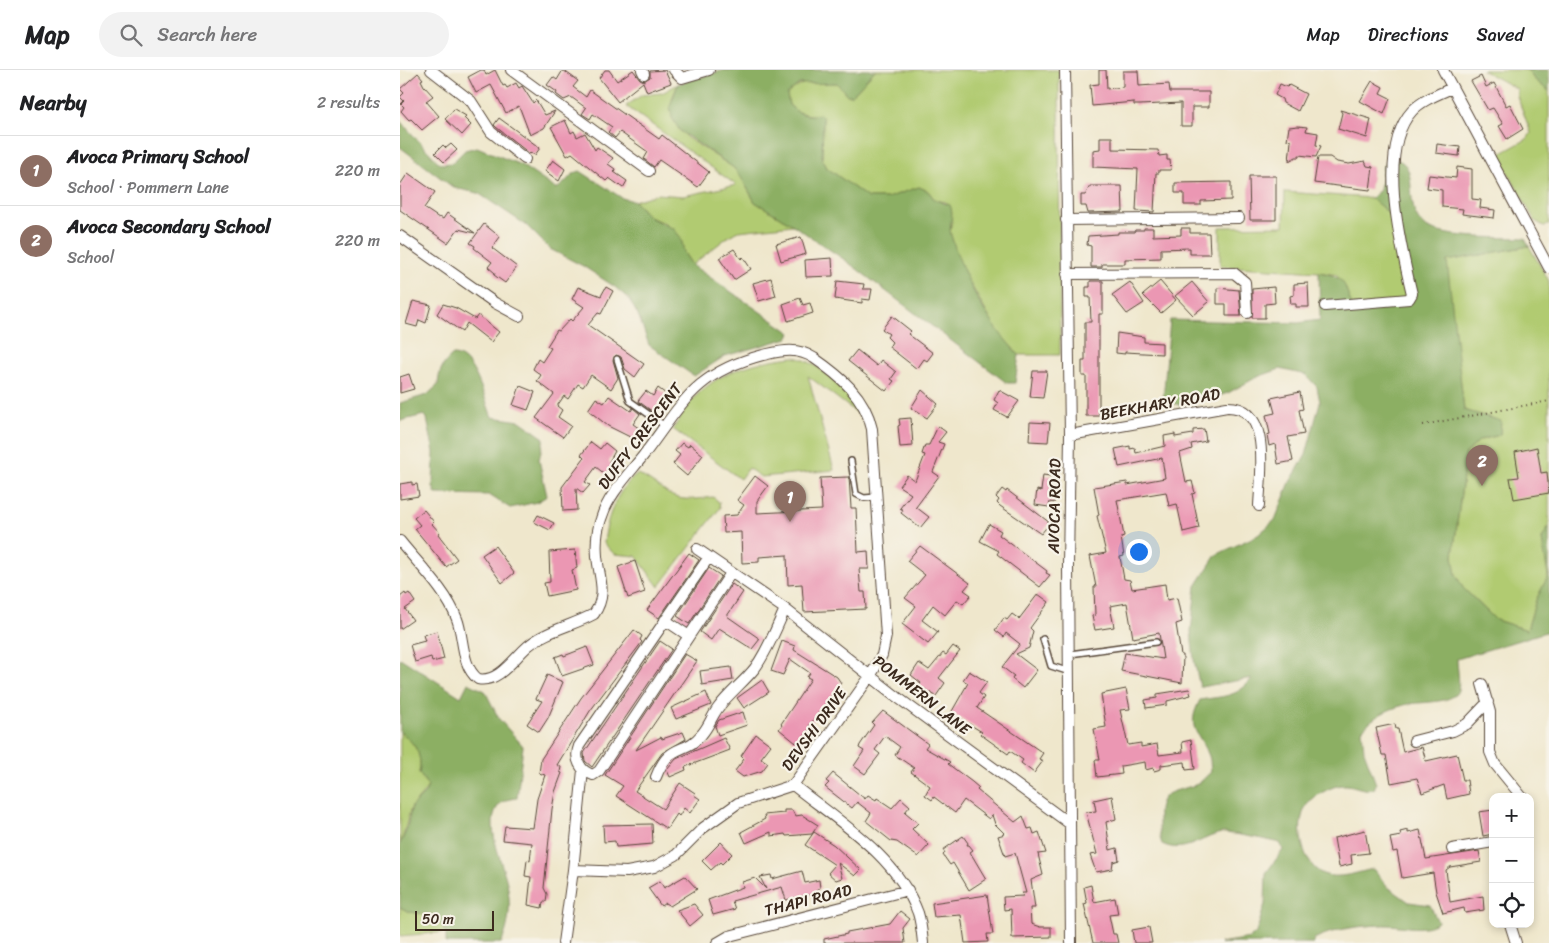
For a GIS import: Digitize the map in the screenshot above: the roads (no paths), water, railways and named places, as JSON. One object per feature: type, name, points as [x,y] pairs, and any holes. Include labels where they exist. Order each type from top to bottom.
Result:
[{"type":"street","points":[[431,70],[471,101],[491,132],[525,159]]},
{"type":"street","points":[[510,70],[649,171]]},
{"type":"street","points":[[674,70],[682,78],[710,70]]},
{"type":"street","name":"AVOCA ROAD","points":[[1065,70],[1070,435],[1068,566],[1071,943]]},
{"type":"street","points":[[1443,70],[1549,268]]},
{"type":"street","points":[[1325,306],[1409,299],[1412,294],[1400,239],[1392,170],[1399,140],[1407,118],[1419,104],[1452,88]]},
{"type":"street","points":[[1066,220],[1239,218]]},
{"type":"street","points":[[400,236],[495,303],[519,316]]},
{"type":"street","points":[[1067,274],[1234,273],[1245,282],[1246,313]]},
{"type":"street","name":"DUFFY CRESCENT","points":[[400,541],[451,606],[460,629],[467,663],[473,674],[482,680],[494,678],[537,639],[583,620],[596,610],[603,594],[597,557],[601,520],[612,497],[690,392],[723,368],[785,350],[801,352],[833,372],[852,389],[864,404],[872,429],[886,636],[882,655],[871,674]]},
{"type":"street","name":"BEEKHARY ROAD","points":[[1070,435],[1227,407],[1241,409],[1252,418],[1258,429],[1260,464],[1258,506]]},
{"type":"street","name":"POMMERN LANE","points":[[697,549],[785,609],[871,674],[897,697],[1070,824]]},
{"type":"street","points":[[564,943],[583,770],[578,760],[579,746],[709,557]]},
{"type":"street","points":[[583,770],[593,775],[599,771],[731,573]]},
{"type":"street","points":[[656,777],[662,762],[670,753],[692,743],[703,733],[718,707],[753,670],[765,651],[785,609]]},
{"type":"street","points":[[665,620],[689,636]]},
{"type":"street","name":"DEVSHI DRIVE","points":[[572,870],[628,872],[654,867],[676,855],[703,828],[738,803],[792,785],[871,674]]},
{"type":"street","points":[[1482,684],[1488,702],[1490,752],[1495,764],[1519,793]]},
{"type":"street","points":[[1414,741],[1467,724],[1488,702]]},
{"type":"street","points":[[792,785],[876,852],[908,890],[919,915],[923,943]]},
{"type":"street","points":[[1452,849],[1489,843]]},
{"type":"street","name":"THAPI ROAD","points":[[717,943],[729,936],[908,890]]},
{"type":"street","points":[[1511,928],[1516,943]]},
{"type":"lane","points":[[617,360],[630,401],[666,426]]},
{"type":"lane","points":[[851,461],[856,494],[864,498],[877,497]]},
{"type":"lane","points":[[1043,639],[1051,666],[1070,672]]},
{"type":"lane","points":[[1070,654],[1156,642]]},
{"type":"place","name":"Avoca Secondary School","points":[[1482,486]]},
{"type":"place","name":"Avoca Primary School","points":[[790,522]]}]
